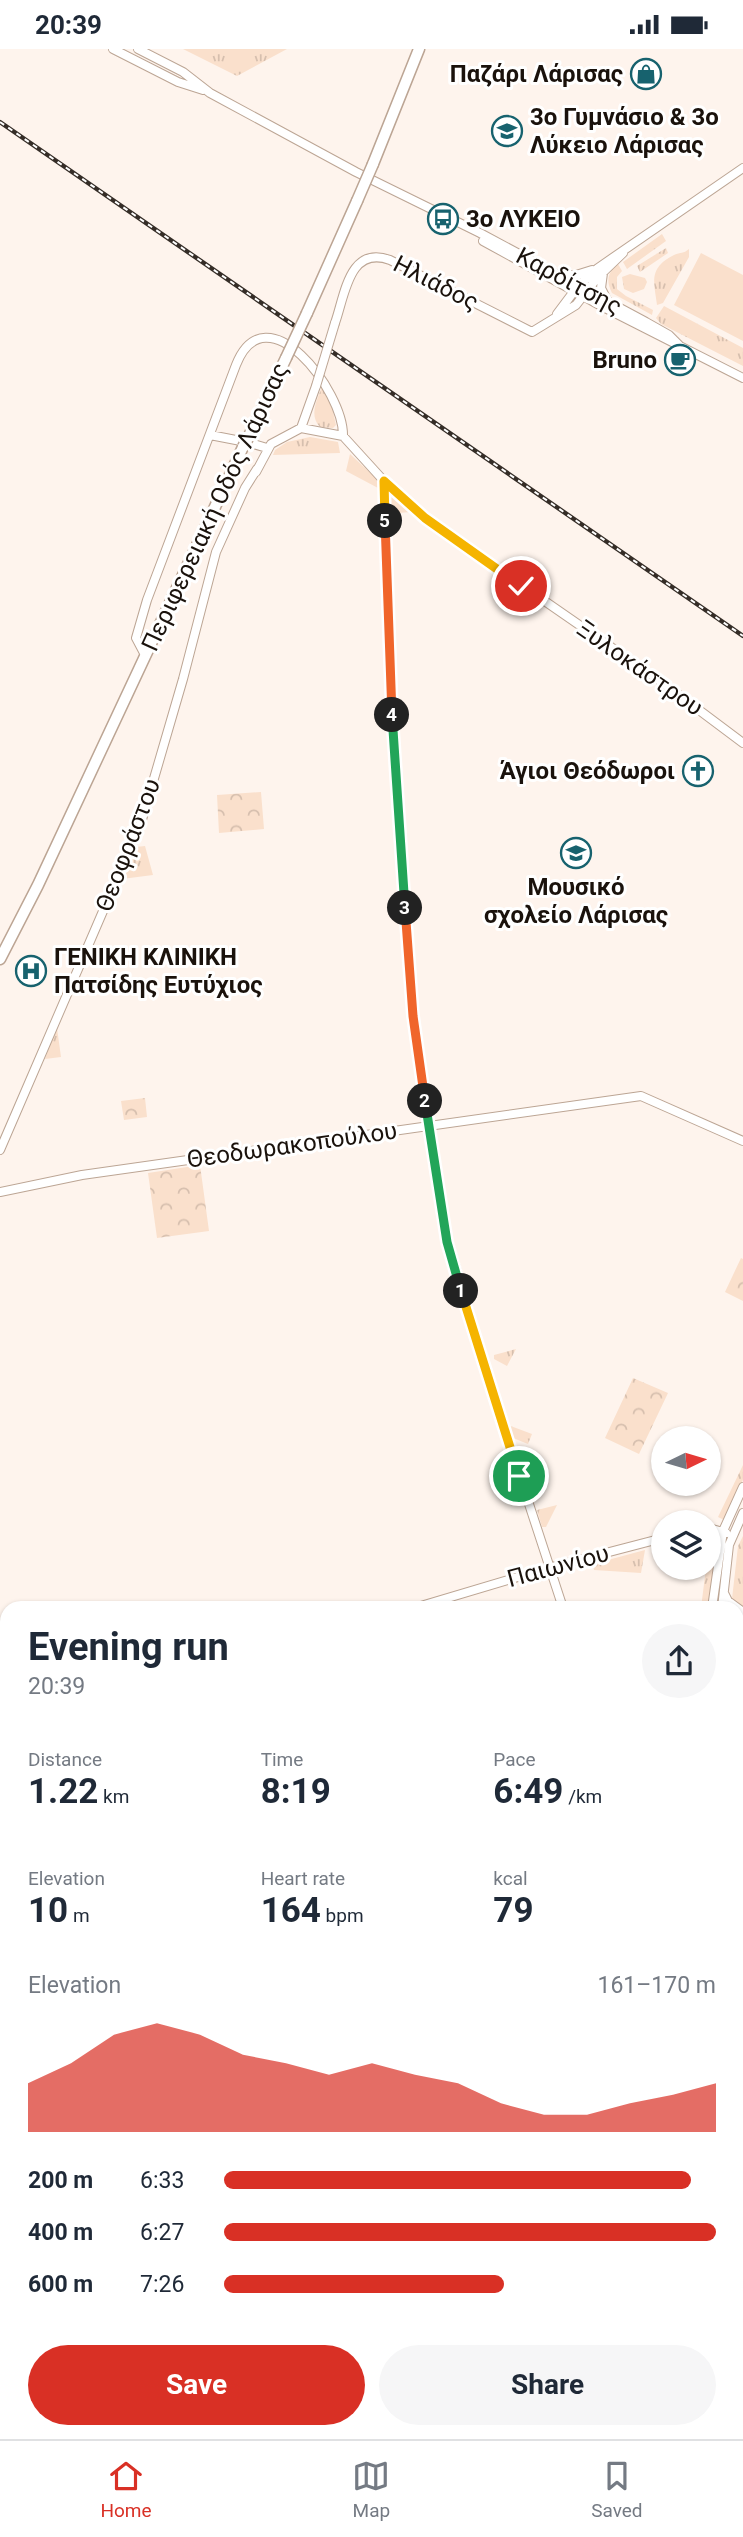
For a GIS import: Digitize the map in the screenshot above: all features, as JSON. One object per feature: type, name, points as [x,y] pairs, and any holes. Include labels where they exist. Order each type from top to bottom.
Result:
[{"type":"highway","name":"Περιφερειακή Οδός Λάρισας","points":[[0,959],[38,885],[307,313],[373,164],[419,49]]},
{"type":"street","points":[[113,49],[178,82],[211,93]]},
{"type":"street","points":[[138,49],[183,72],[211,93]]},
{"type":"street","name":"Καρδίτσης","points":[[211,93],[557,275],[572,290]]},
{"type":"street","points":[[555,317],[572,290],[743,168]]},
{"type":"street","name":"Καρδίτσης","points":[[457,223],[506,255],[572,290],[609,303],[668,335],[679,345]]},
{"type":"street","name":"Ηλιάδος","points":[[309,406],[353,270],[364,260],[374,256],[390,260],[532,332],[555,317]]},
{"type":"street","points":[[557,275],[576,275],[600,270]]},
{"type":"street","points":[[555,317],[571,308],[600,270]]},
{"type":"street","points":[[600,270],[601,288],[609,303]]},
{"type":"street","name":"Καρδίτσης","points":[[585,293],[743,378]]},
{"type":"street","points":[[145,655],[136,638],[138,627],[242,351],[253,341],[266,337],[278,339],[322,378],[337,407],[343,436],[301,428]]},
{"type":"street","points":[[210,435],[267,448],[301,428],[309,406]]},
{"type":"street","points":[[309,406],[312,423],[319,432]]},
{"type":"street","name":"Ξυλοκάστρου","points":[[343,436],[384,481],[425,518],[663,683],[743,743]]},
{"type":"street","name":"Θεοφράστου","points":[[0,1150],[141,823],[219,544],[267,448]]},
{"type":"street","points":[[384,481],[392,712],[413,1016],[447,1242],[560,1601]]},
{"type":"street","name":"Θεοδωρακοπούλου","points":[[0,1192],[94,1174],[641,1096],[743,1141]]},
{"type":"street","points":[[713,1601],[723,1531],[743,1487]]},
{"type":"street","points":[[722,1601],[728,1548],[743,1513]]},
{"type":"street","points":[[723,1531],[732,1535]]},
{"type":"street","name":"Παιωνίου","points":[[437,1601],[651,1541]]},
{"type":"street","points":[[723,1593],[727,1601]]},
{"type":"green space","points":[[183,49],[287,49],[237,76]]},
{"type":"green space","points":[[662,234],[666,241],[627,269],[623,262]]},
{"type":"green space","points":[[666,248],[668,253],[640,272],[637,266]]},
{"type":"green space","points":[[689,249],[689,257],[663,303],[657,305],[654,282],[656,270],[666,260]]},
{"type":"green space","points":[[701,253],[743,275],[743,341],[674,305]]},
{"type":"green space","points":[[618,264],[622,271],[617,277],[617,289],[653,310],[652,315],[612,293],[609,277]]},
{"type":"green space","points":[[630,274],[645,278],[647,282],[644,289],[633,293],[624,289],[622,277]]},
{"type":"green space","points":[[664,306],[743,348],[743,366],[661,324],[656,318]]},
{"type":"green space","points":[[323,384],[330,399],[336,425],[333,428],[320,427],[316,422],[315,406]]},
{"type":"green space","points":[[310,437],[338,442],[340,453],[273,455],[275,450],[287,442]]},
{"type":"green space","points":[[350,454],[378,480],[378,488],[346,471]]},
{"type":"green space","points":[[386,488],[410,511],[411,512],[384,514]]},
{"type":"green space","points":[[261,792],[264,829],[219,833],[217,795]]},
{"type":"green space","points":[[145,846],[153,875],[122,879],[136,847]]},
{"type":"green space","points":[[56,1028],[61,1057],[45,1059]]},
{"type":"green space","points":[[145,1098],[147,1117],[124,1120],[121,1101]]},
{"type":"green space","points":[[200,1165],[209,1231],[157,1238],[148,1173]]},
{"type":"green space","points":[[741,1258],[743,1259],[743,1301],[725,1292]]},
{"type":"green space","points":[[516,1349],[507,1366],[494,1359],[494,1355]]},
{"type":"green space","points":[[633,1378],[668,1393],[639,1454],[605,1438]]},
{"type":"green space","points":[[508,1425],[532,1434],[528,1444],[513,1438]]},
{"type":"green space","points":[[743,1465],[743,1480],[724,1520],[721,1518],[721,1511]]},
{"type":"green space","points":[[557,1505],[546,1527],[542,1527],[537,1510]]},
{"type":"green space","points":[[743,1536],[743,1601],[732,1599],[738,1546]]},
{"type":"green space","points":[[645,1550],[641,1573],[594,1570],[593,1564]]},
{"type":"green space","points":[[704,1580],[712,1580],[709,1601],[702,1601]]},
{"type":"railway","points":[[0,122],[743,636]]},
{"type":"place","name":"Παζάρι Λάρισας","points":[[646,74]]},
{"type":"place","name":"3ο Γυμνάσιο & 3ο Λύκειο Λάρισας","points":[[507,131]]},
{"type":"place","name":"3ο ΛΥΚΕΙΟ","points":[[443,219]]},
{"type":"place","name":"Bruno","points":[[680,360]]},
{"type":"place","name":"Άγιοι Θεόδωροι","points":[[698,771]]},
{"type":"place","name":"Μουσικό σχολείο Λάρισας","points":[[576,853]]},
{"type":"place","name":"ΓΕΝΙΚΗ ΚΛΙΝΙΚΗ Πατσίδης Ευτύχιος","points":[[31,971]]},
{"type":"route","points":[[519,1476],[447,1242],[413,1016],[392,712],[384,481],[425,518],[521,586]]}]
